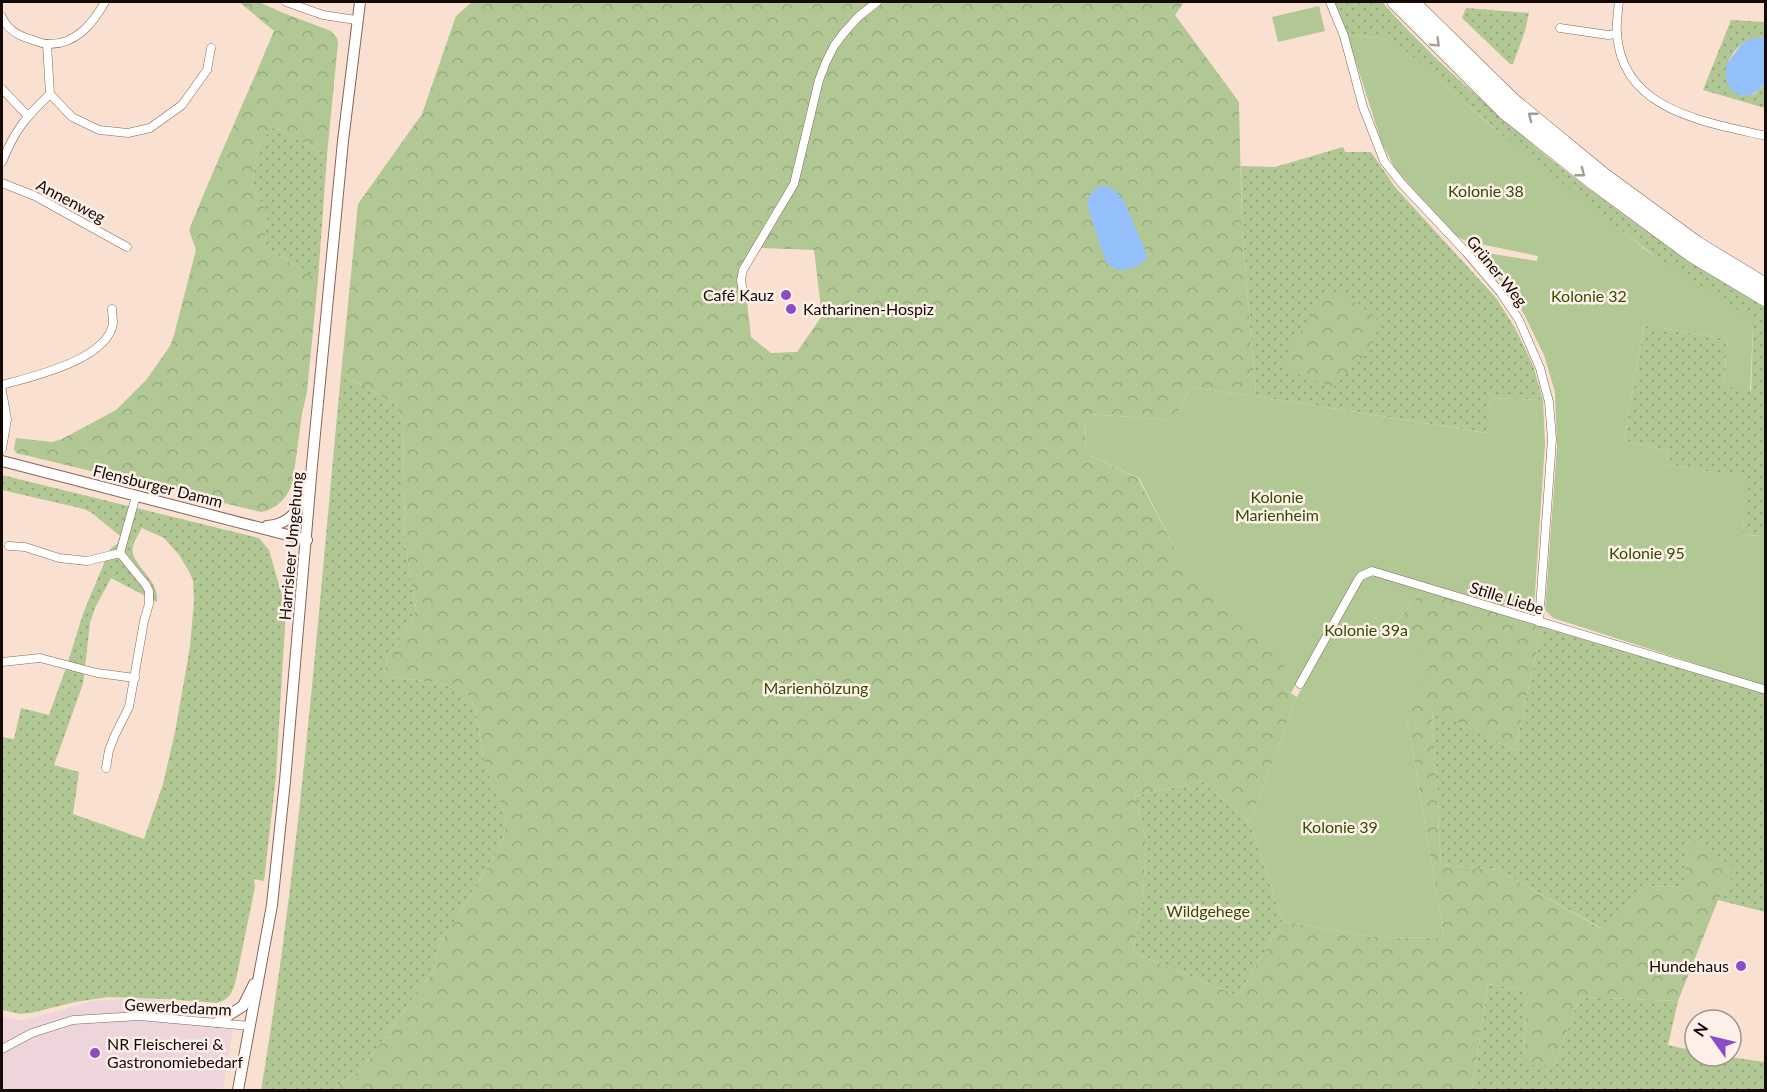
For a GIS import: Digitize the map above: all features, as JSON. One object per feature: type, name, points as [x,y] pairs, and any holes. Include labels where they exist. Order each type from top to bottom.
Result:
[{"type":"highway","points":[[1395,2],[1504,111],[1596,184],[1692,254],[1766,299]]},
{"type":"highway","points":[[1412,2],[1513,101],[1594,167],[1697,244],[1766,286]]},
{"type":"main road","name":"Harrisleer Umgehung","points":[[238,1090],[273,905],[343,141],[360,2]]},
{"type":"main road","points":[[258,526],[275,526],[285,522],[301,504],[304,496],[308,450],[316,426]]},
{"type":"main road","name":"Flensburger Damm","points":[[2,461],[307,540]]},
{"type":"main road","points":[[218,1022],[243,1006],[258,975]]},
{"type":"street","points":[[2,17],[4,23],[19,36],[47,44],[60,43],[78,36],[94,21],[105,2]]},
{"type":"street","points":[[286,2],[323,15],[356,21]]},
{"type":"street","points":[[744,297],[741,280],[743,270],[794,184],[819,80],[826,62],[843,34],[858,17],[877,2]]},
{"type":"street","name":"Grüner Weg","points":[[1330,2],[1344,36],[1363,107],[1384,161],[1501,293],[1519,321],[1540,368],[1549,402],[1552,439],[1539,622]]},
{"type":"street","points":[[1619,2],[1617,34],[1622,61],[1638,86],[1664,106],[1690,116],[1766,136]]},
{"type":"street","points":[[1560,28],[1608,35],[1617,34]]},
{"type":"street","points":[[47,44],[50,94],[72,117],[99,130],[128,133],[150,128],[182,105],[207,70],[211,48]]},
{"type":"street","points":[[2,89],[27,115]]},
{"type":"street","points":[[2,162],[11,139],[27,115],[50,94]]},
{"type":"street","name":"Annenweg","points":[[2,183],[35,196],[127,247]]},
{"type":"street","points":[[2,385],[48,372],[91,354],[107,338],[113,324],[112,309]]},
{"type":"street","points":[[2,391],[7,419],[2,449]]},
{"type":"street","points":[[120,553],[136,496]]},
{"type":"street","points":[[9,546],[25,547],[59,558],[87,561],[120,553]]},
{"type":"street","points":[[106,768],[115,735],[129,707],[149,604],[149,591],[120,553]]},
{"type":"street","name":"Stille Liebe","points":[[1300,684],[1358,580],[1372,571],[1766,690]]},
{"type":"street","points":[[2,662],[40,658],[97,674],[135,678]]},
{"type":"street","name":"Gewerbedamm","points":[[2,1048],[32,1033],[73,1020],[139,1016],[250,1026]]},
{"type":"shaded area","points":[[138,998],[236,1009],[223,1090],[2,1090],[2,1018],[24,1020],[94,1001]]},
{"type":"green space","points":[[239,2],[259,2],[331,31],[338,43],[327,155],[274,127],[258,148],[252,182],[253,189],[267,211],[265,247],[318,280],[307,392],[293,480],[289,491],[278,505],[261,512],[16,453],[14,449],[16,438],[52,442],[116,410],[147,379],[170,346],[196,250],[189,230],[274,31]]},
{"type":"green space","name":"Marienhölzung","points":[[472,2],[1184,2],[1175,15],[1239,102],[1242,230],[1256,396],[1191,387],[1174,420],[1085,414],[1086,454],[1138,478],[1181,560],[1288,663],[1272,681],[1297,697],[1250,822],[1202,781],[1135,796],[1146,840],[1143,898],[1133,952],[1238,996],[1282,921],[1373,937],[1444,938],[1407,718],[1409,711],[1394,625],[1423,590],[1542,627],[1515,750],[1432,710],[1441,865],[1498,870],[1600,928],[1648,886],[1684,887],[1687,850],[1697,841],[1736,870],[1718,900],[1678,1001],[1580,997],[1554,1066],[1531,1065],[1524,1056],[1527,990],[1488,984],[1472,1090],[332,1090],[362,1069],[433,971],[439,946],[503,842],[506,818],[483,757],[476,710],[469,696],[439,683],[385,676],[387,657],[409,626],[416,608],[405,544],[403,423],[397,407],[392,402],[341,374],[358,204],[422,114],[456,16]],"holes":[[[1123,199],[1113,269],[1092,218]],[[760,248],[814,250],[822,316],[797,352],[771,353],[751,337],[744,275]]]},
{"type":"green space","points":[[1334,2],[1382,2],[1462,82],[1548,157],[1654,236],[1708,273],[1765,307],[1765,536],[1743,535],[1745,478],[1667,464],[1668,450],[1624,441],[1644,325],[1727,339],[1724,385],[1751,391],[1753,328],[1551,176],[1395,42],[1347,34]]},
{"type":"green space","points":[[1319,6],[1325,31],[1278,42],[1272,17]]},
{"type":"green space","points":[[1466,8],[1529,13],[1513,64],[1510,64],[1462,18]]},
{"type":"green space","points":[[1731,20],[1765,22],[1765,37],[1752,39],[1743,44],[1728,62],[1739,95],[1755,93],[1765,82],[1765,108],[1703,90]]},
{"type":"green space","points":[[1347,34],[1395,41],[1492,127],[1646,250],[1756,322],[1753,328],[1750,392],[1724,385],[1727,339],[1644,325],[1624,441],[1668,450],[1667,464],[1746,478],[1743,535],[1765,536],[1765,686],[1553,618],[1545,610],[1557,446],[1555,392],[1544,355],[1524,314],[1506,287],[1475,254],[1481,252],[1537,261],[1538,256],[1466,241],[1456,236],[1396,170],[1382,144]]},
{"type":"green space","points":[[274,127],[327,155],[318,280],[265,247],[267,211],[253,189],[252,182],[258,148]]},
{"type":"green space","points":[[1343,147],[1345,152],[1371,152],[1395,187],[1497,299],[1515,328],[1533,365],[1543,400],[1490,398],[1487,433],[1256,396],[1242,230],[1241,166],[1275,167]]},
{"type":"green space","points":[[1342,292],[1380,321],[1371,349],[1334,387],[1299,375],[1281,362],[1325,293]]},
{"type":"green space","points":[[341,374],[392,402],[397,407],[403,423],[405,544],[416,608],[409,626],[387,657],[385,676],[439,683],[469,696],[476,710],[483,757],[506,818],[503,842],[439,946],[433,971],[362,1069],[332,1090],[261,1090],[298,822]]},
{"type":"green space","name":"Kolonie Marienheim","points":[[1191,387],[1486,433],[1490,398],[1543,400],[1545,443],[1534,608],[1528,613],[1374,568],[1366,569],[1357,575],[1291,693],[1271,681],[1287,663],[1181,560],[1139,478],[1086,454],[1085,414],[1174,420]]},
{"type":"green space","points":[[2,475],[259,538],[269,550],[286,609],[276,776],[264,881],[254,879],[255,887],[236,980],[230,995],[221,1002],[108,997],[75,1002],[31,1013],[20,1014],[2,1010],[2,737],[14,739],[21,708],[49,715],[84,611],[110,549],[117,544],[120,536],[84,509],[2,490]],"holes":[[[142,528],[164,538],[179,555],[190,573],[194,600],[190,647],[175,732],[163,784],[144,839],[73,814],[79,772],[54,765],[83,684],[90,623],[95,608],[111,578],[157,602],[157,593],[135,559],[133,546]]]},
{"type":"green space","name":"Kolonie 39","points":[[1372,575],[1423,590],[1394,625],[1432,661],[1407,718],[1444,938],[1373,937],[1282,921],[1250,822],[1297,697],[1361,581]]},
{"type":"green space","points":[[1542,627],[1765,694],[1765,912],[1718,900],[1736,870],[1687,850],[1685,887],[1648,886],[1601,928],[1498,870],[1441,865],[1432,709],[1515,750]]},
{"type":"green space","name":"Wildgehege","points":[[1202,781],[1250,822],[1282,921],[1238,996],[1133,952],[1143,898],[1146,840],[1135,796]]},
{"type":"green space","points":[[1488,984],[1527,990],[1524,1056],[1554,1066],[1580,997],[1678,1001],[1668,1045],[1683,1048],[1683,1068],[1743,1068],[1743,1059],[1765,1062],[1765,1090],[1472,1090]]},
{"type":"water","points":[[1765,37],[1765,82],[1759,90],[1749,96],[1739,95],[1730,89],[1726,79],[1728,62],[1741,45],[1750,39]]},
{"type":"water","points":[[1102,185],[1113,189],[1123,199],[1148,257],[1139,265],[1123,270],[1107,264],[1088,203],[1094,190]]},
{"type":"place","name":"Café Kauz","points":[[786,295]]},
{"type":"place","name":"Katharinen-Hospiz","points":[[791,309]]},
{"type":"place","name":"Hundehaus","points":[[1741,966]]},
{"type":"place","name":"NR Fleischerei & Gastronomiebedarf","points":[[95,1053]]},
{"type":"park label","name":"Kolonie 38","points":[[1486,191]]},
{"type":"park label","name":"Kolonie 32","points":[[1589,296]]},
{"type":"park label","name":"Kolonie 95","points":[[1647,553]]},
{"type":"park label","name":"Kolonie 39a","points":[[1366,630]]}]
